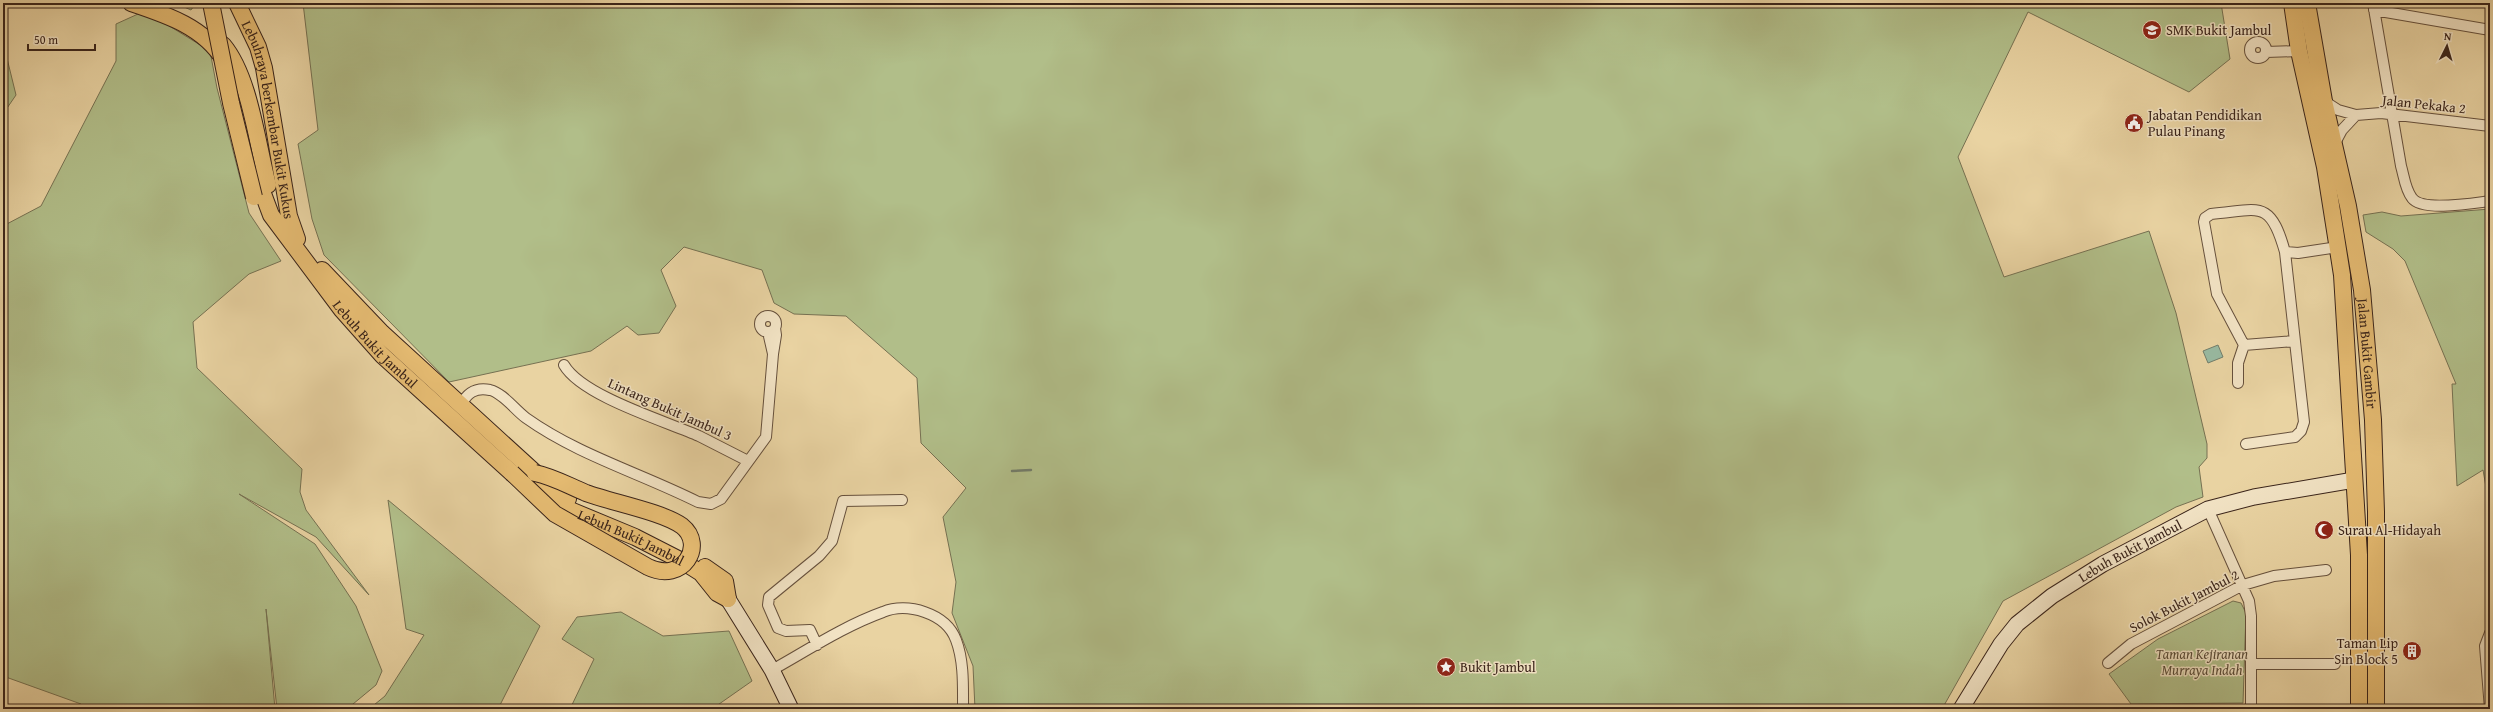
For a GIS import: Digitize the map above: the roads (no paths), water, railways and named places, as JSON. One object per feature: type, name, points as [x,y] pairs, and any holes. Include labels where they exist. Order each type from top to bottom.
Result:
[{"type":"main road","name":"Lebuh Bukit Jambul","points":[[131,3],[194,29],[204,36],[219,53],[234,85],[262,195],[271,215],[342,310],[382,354],[512,473],[558,505],[635,537],[682,561],[701,573],[717,593],[728,599]]},
{"type":"main road","name":"Lebuh Bukit Jambul","points":[[158,3],[206,27],[233,60],[242,82],[269,191],[282,217],[297,239],[320,267],[382,333],[554,490],[578,505],[690,557],[725,581],[728,599],[772,670],[791,709]]},
{"type":"main road","name":"Lebuhraya berkembar Bukit Kukus","points":[[211,3],[254,196],[273,235],[290,257],[342,310]]},
{"type":"main road","name":"Lebuhraya berkembar Bukit Kukus","points":[[237,3],[258,47],[264,68],[289,216],[297,239]]},
{"type":"main road","name":"Jalan Bukit Gambir","points":[[2292,3],[2299,51],[2325,167],[2342,275],[2360,597],[2359,709]]},
{"type":"main road","name":"Jalan Bukit Gambir","points":[[2307,3],[2324,101],[2357,255],[2373,420],[2376,512],[2376,709]]},
{"type":"main road","points":[[2354,480],[2364,474],[2366,427],[2373,420]]},
{"type":"main road","points":[[512,473],[555,514],[635,560],[658,572],[673,571],[684,565],[690,552],[691,540],[681,526],[587,493],[555,478],[536,473]]},
{"type":"main road","name":"Lebuh Bukit Jambul","points":[[1961,709],[2001,644],[2017,624],[2033,609],[2112,559],[2208,509],[2254,497],[2354,480]]},
{"type":"main road","points":[[2354,480],[2365,484],[2376,512]]},
{"type":"street","points":[[2490,30],[2373,7],[2406,187],[2415,202],[2430,205],[2490,201]]},
{"type":"street","points":[[2266,52],[2299,51]]},
{"type":"street","name":"Jalan Pekaka 2","points":[[2324,101],[2338,110],[2356,115],[2371,112],[2490,126]]},
{"type":"street","points":[[2334,145],[2342,130],[2356,115]]},
{"type":"street","points":[[2238,383],[2238,363],[2244,345],[2217,294],[2205,218],[2211,214],[2259,210],[2267,213],[2278,226],[2285,252],[2304,422],[2301,431],[2295,437],[2246,444]]},
{"type":"street","points":[[2285,252],[2298,253],[2338,244]]},
{"type":"street","points":[[461,405],[467,394],[478,389],[491,390],[526,418],[598,459],[698,502],[711,504],[721,499],[748,461],[764,442],[768,430],[773,354],[776,335],[772,330]]},
{"type":"street","points":[[2244,345],[2294,341]]},
{"type":"street","name":"Lintang Bukit Jambul 3","points":[[564,366],[569,374],[613,402],[698,436],[748,461]]},
{"type":"street","points":[[817,645],[810,630],[786,631],[778,628],[768,605],[769,596],[819,556],[832,540],[843,501],[902,500]]},
{"type":"street","points":[[2208,509],[2243,585],[2251,616],[2251,709]]},
{"type":"street","name":"Solok Bukit Jambul 2","points":[[2108,663],[2131,644],[2243,585],[2274,576],[2326,570]]},
{"type":"street","points":[[772,670],[884,611],[904,608],[930,614],[942,621],[956,639],[960,656],[964,709]]},
{"type":"street","points":[[2490,633],[2485,646],[2490,709]]},
{"type":"street","points":[[2252,664],[2335,664]]},
{"type":"waterway","points":[[1012,471],[1031,470]]},
{"type":"place","name":"SMK Bukit Jambul","points":[[2152,30]]},
{"type":"place","name":"Jabatan Pendidikan Pulau Pinang","points":[[2134,123]]},
{"type":"place","name":"Surau Al-Hidayah","points":[[2324,530]]},
{"type":"place","name":"Taman Lip Sin Block 5","points":[[2412,651]]},
{"type":"place","name":"Bukit Jambul","points":[[1446,667]]},
{"type":"park label","name":"Taman Kejiranan Murraya Indah","points":[[2202,662]]}]
